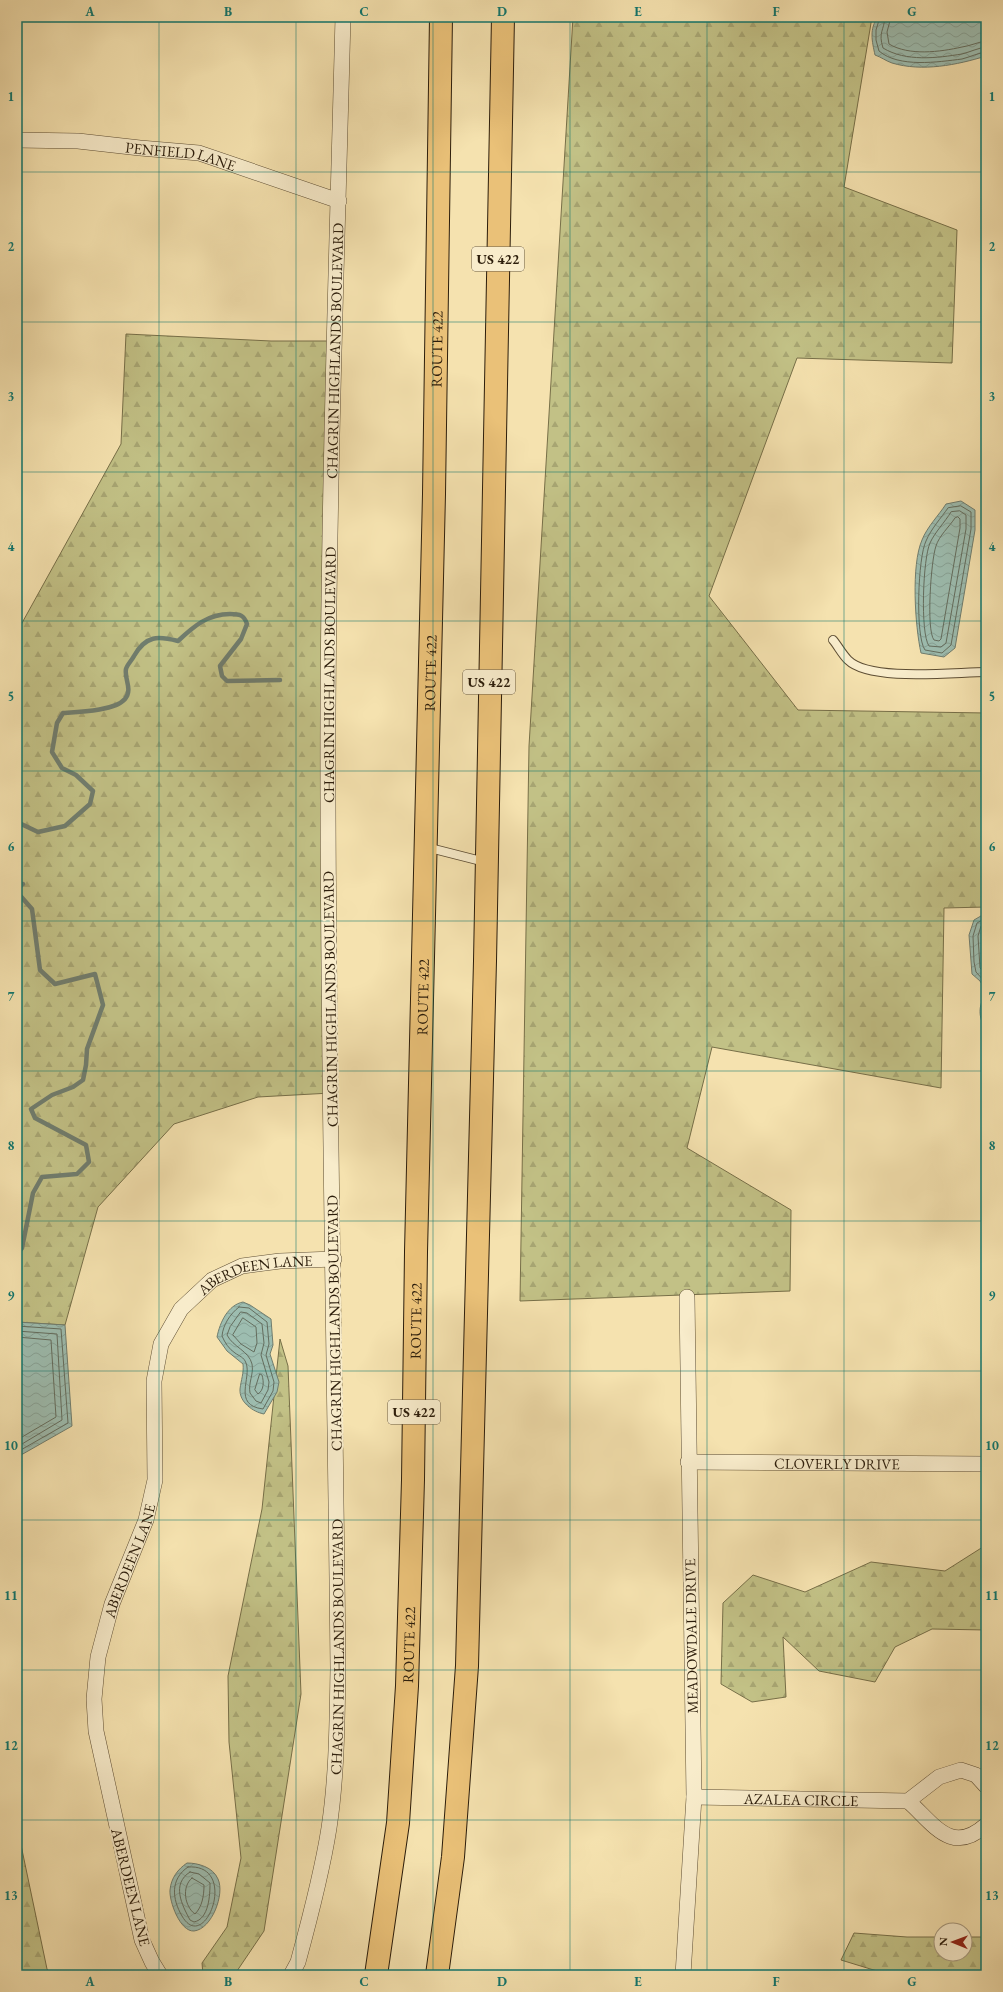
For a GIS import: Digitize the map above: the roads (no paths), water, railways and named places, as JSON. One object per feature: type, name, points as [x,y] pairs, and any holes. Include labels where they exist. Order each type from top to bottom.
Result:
[{"type":"highway","name":"ROUTE 422","points":[[376,1975],[398,1822],[407,1686],[414,1480],[416,1252],[434,486],[441,17]]},
{"type":"highway","name":"US 422","points":[[436,1975],[453,1857],[467,1666],[485,961],[485,862],[502,17]]},
{"type":"street","name":"CHAGRIN HIGHLANDS BOULEVARD","points":[[291,1975],[298,1962],[321,1873],[329,1827],[337,1754],[338,1669],[328,712],[332,464],[343,17]]},
{"type":"street","name":"PENFIELD LANE","points":[[17,140],[78,141],[199,153],[339,201]]},
{"type":"street","name":"ABERDEEN LANE","points":[[160,1975],[142,1940],[96,1731],[94,1699],[98,1657],[112,1604],[146,1520],[154,1480],[154,1381],[161,1344],[180,1310],[212,1280],[242,1266],[280,1261],[334,1259]]},
{"type":"street","name":"MEADOWDALE DRIVE","points":[[683,1975],[694,1797],[688,1462],[687,1297]]},
{"type":"street","name":"CLOVERLY DRIVE","points":[[688,1462],[986,1464]]},
{"type":"street","points":[[986,1786],[976,1775],[961,1770],[939,1777],[908,1801],[938,1831],[951,1837],[963,1839],[976,1834],[986,1825]]},
{"type":"street","name":"AZALEA CIRCLE","points":[[694,1797],[908,1801]]},
{"type":"lane","points":[[833,640],[848,660],[869,669],[922,675],[986,672]]},
{"type":"lane","points":[[425,847],[485,862]]},
{"type":"water","points":[[878,17],[986,17],[986,56],[951,65],[927,67],[903,66],[892,63],[875,55],[872,31]]},
{"type":"water","points":[[961,501],[975,510],[975,530],[955,648],[944,657],[921,653],[917,627],[915,596],[916,564],[919,551],[927,530],[946,504]]},
{"type":"water","points":[[986,913],[986,991],[980,981],[972,974],[969,935],[974,920]]},
{"type":"water","points":[[986,992],[986,1031],[980,1016],[980,1007]]},
{"type":"water","points":[[243,1302],[271,1319],[273,1345],[270,1354],[279,1382],[277,1392],[264,1414],[251,1409],[244,1402],[240,1394],[243,1364],[227,1351],[217,1337],[220,1326],[229,1310]]},
{"type":"water","points":[[17,1322],[65,1325],[72,1426],[21,1455],[17,1506]]},
{"type":"water","points":[[187,1863],[205,1866],[213,1871],[220,1885],[218,1902],[211,1918],[200,1929],[194,1931],[184,1927],[176,1915],[170,1895],[173,1878]]},
{"type":"waterway","points":[[17,822],[38,832],[65,826],[90,804],[93,791],[76,775],[62,768],[52,752],[57,723],[63,713],[105,708],[120,703],[125,699],[128,692],[126,669],[139,649],[148,641],[158,638],[178,641],[190,630],[215,616],[230,614],[239,615],[243,617],[247,624],[241,639],[220,666],[222,676],[227,681],[280,680]]},
{"type":"waterway","points":[[17,885],[23,884],[17,889]]},
{"type":"waterway","points":[[17,892],[32,909],[40,970],[55,984],[95,974],[103,1005],[87,1049],[83,1080],[73,1087],[52,1095],[31,1109],[35,1118],[86,1145],[89,1162],[77,1174],[42,1177],[33,1193],[22,1248],[17,1254]]}]
